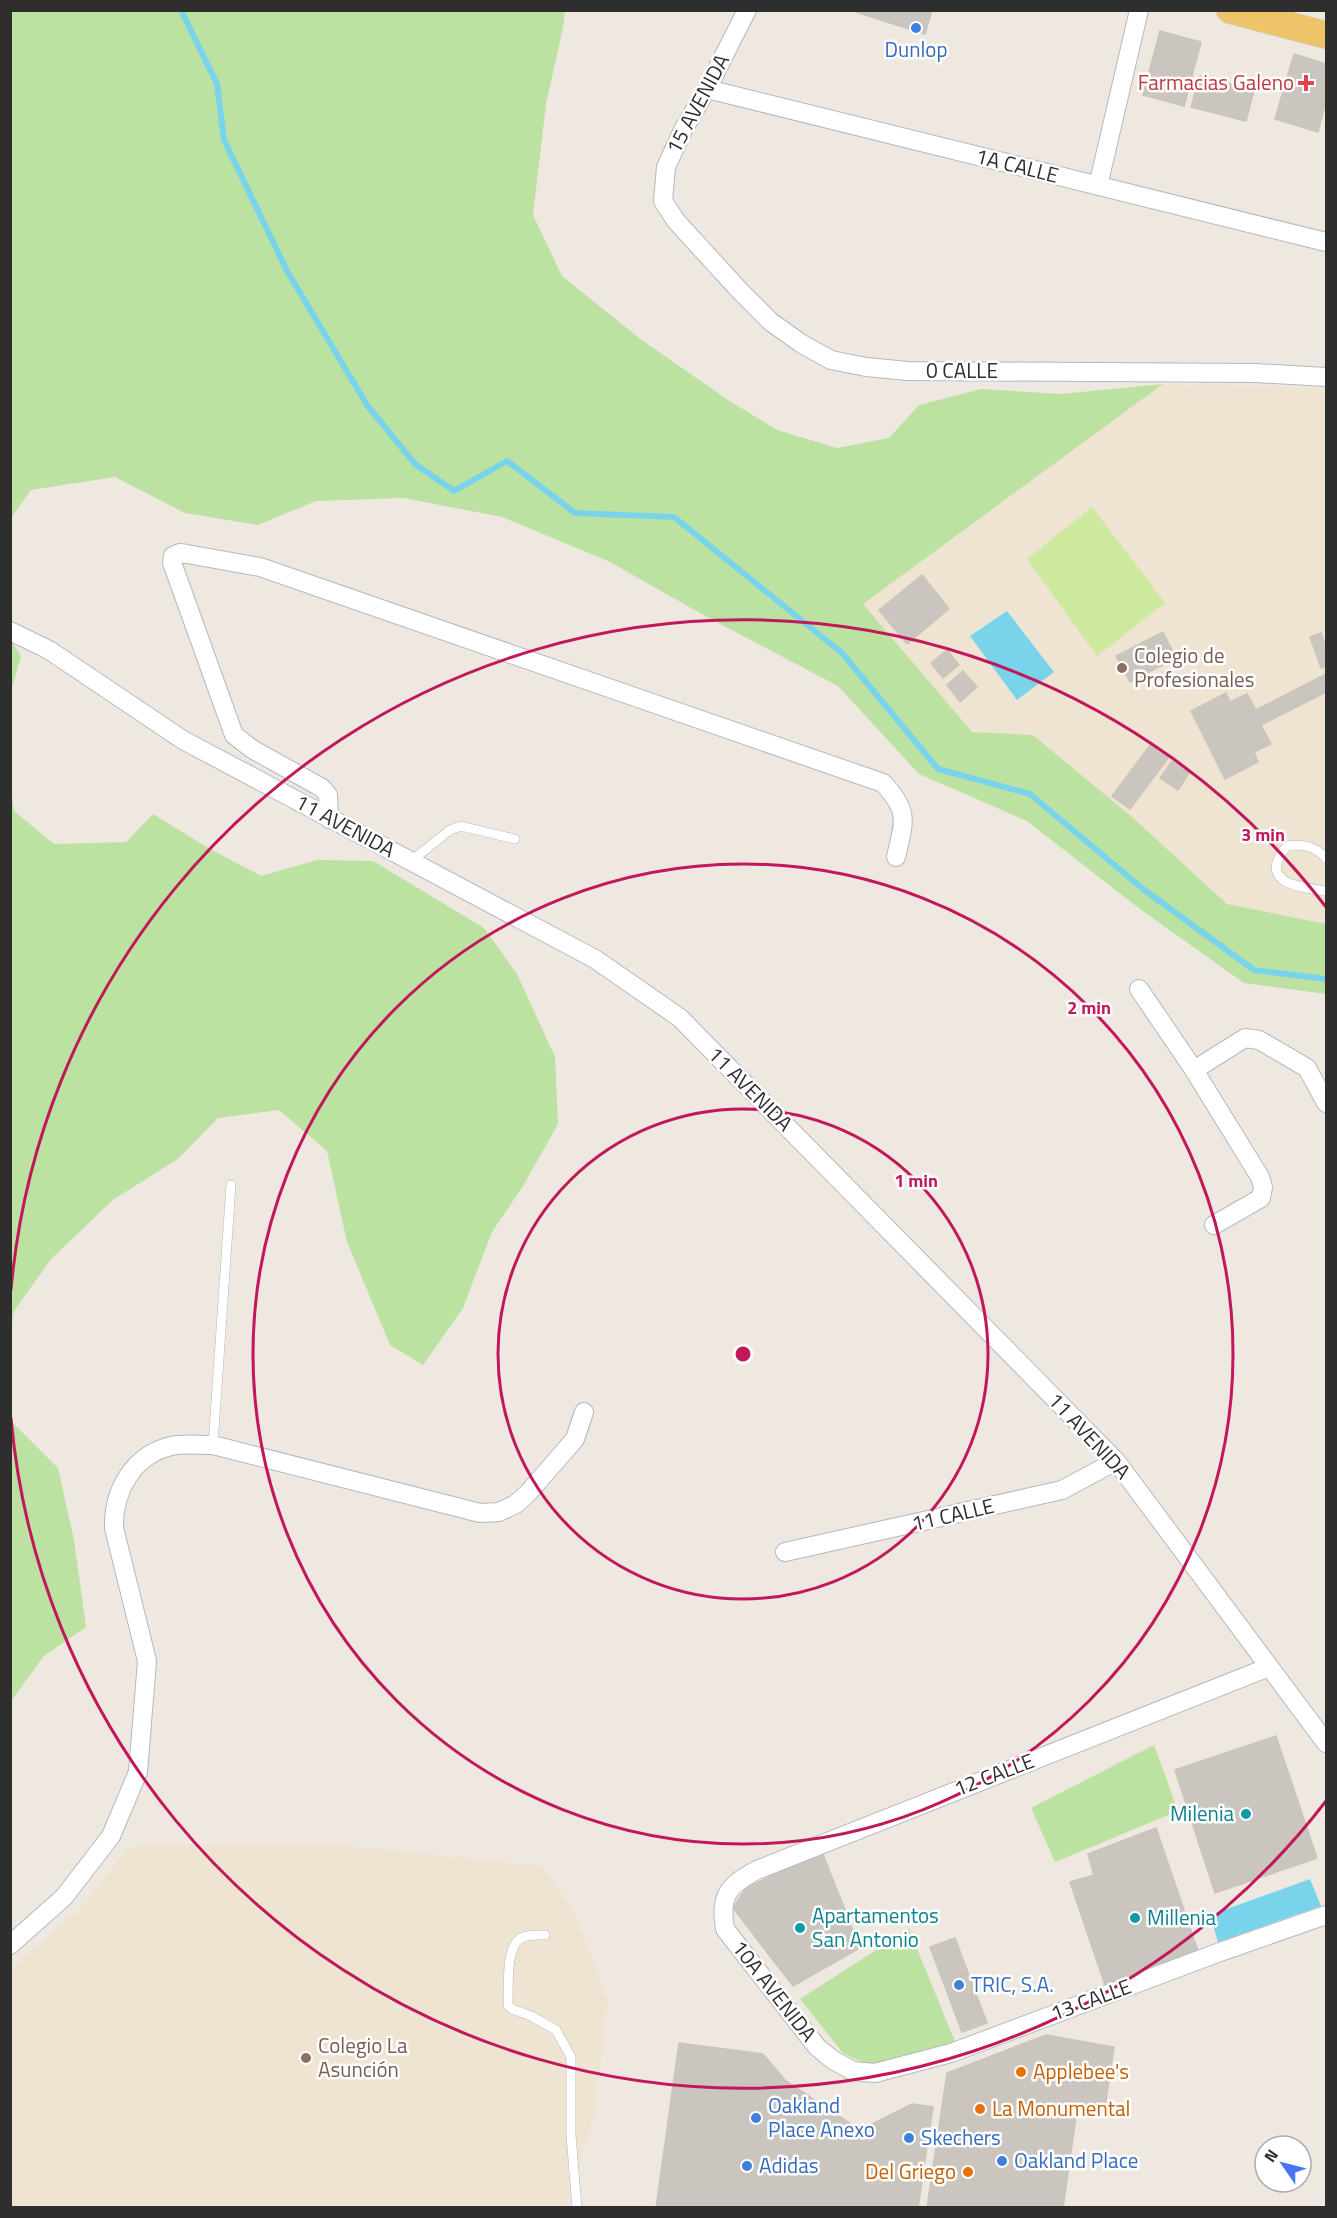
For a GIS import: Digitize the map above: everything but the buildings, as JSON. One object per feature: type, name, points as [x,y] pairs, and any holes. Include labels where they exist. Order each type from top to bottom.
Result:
[{"type":"main road","points":[[1230,10],[1326,35]]},
{"type":"street","name":"15 AVENIDA","points":[[663,201],[666,167],[683,130],[707,89],[747,10]]},
{"type":"street","points":[[1098,186],[1139,10]]},
{"type":"street","name":"1A CALLE","points":[[707,89],[1326,242]]},
{"type":"street","name":"0 CALLE","points":[[663,201],[676,221],[771,322],[802,345],[831,360],[866,367],[908,371],[1255,373],[1326,377]]},
{"type":"street","points":[[329,819],[328,795],[322,788],[252,749],[234,735],[175,571],[173,556],[180,553],[188,554],[260,567],[883,783],[898,799],[905,820],[896,857]]},
{"type":"street","name":"11 AVENIDA","points":[[10,631],[50,650],[183,740],[596,959],[680,1018],[1116,1461],[1326,1743]]},
{"type":"street","points":[[1139,989],[1194,1070],[1260,1177],[1263,1187],[1261,1198],[1214,1225]]},
{"type":"street","points":[[1194,1070],[1245,1038],[1259,1040],[1307,1068],[1326,1103]]},
{"type":"street","points":[[10,1945],[64,1897],[111,1836],[138,1772],[147,1661],[114,1528],[114,1515],[120,1489],[136,1466],[159,1450],[172,1445],[213,1445],[480,1513],[499,1512],[516,1504],[528,1493],[576,1439],[584,1412]]},
{"type":"street","name":"11 CALLE","points":[[785,1552],[1062,1490],[1116,1461]]},
{"type":"street","name":"12 CALLE","points":[[726,1894],[737,1881],[757,1869],[1269,1667]]},
{"type":"street","name":"10A AVENIDA","points":[[726,1894],[721,1910],[724,1929],[817,2047],[833,2060],[853,2071]]},
{"type":"street","name":"13 CALLE","points":[[853,2071],[875,2073],[951,2053],[1220,1952],[1326,1915]]},
{"type":"lane","points":[[411,861],[450,830],[461,826],[514,839]]},
{"type":"lane","points":[[1326,858],[1317,849],[1301,844],[1287,846],[1279,856],[1276,870],[1281,880],[1292,886],[1326,891]]},
{"type":"lane","points":[[213,1445],[231,1185]]},
{"type":"lane","points":[[545,1935],[524,1936],[511,1950],[508,2005],[556,2030],[571,2057],[571,2135],[577,2208]]},
{"type":"shaded area","name":"Colegio de Profesionales","points":[[1163,384],[1326,388],[1326,924],[1227,904],[1132,817],[1034,735],[972,732],[862,604]]},
{"type":"shaded area","name":"Colegio La Asunción","points":[[145,1844],[340,1845],[543,1866],[575,1913],[608,2000],[594,2116],[566,2207],[11,2207],[10,1968],[78,1911],[127,1849]]},
{"type":"green space","points":[[11,10],[565,11],[546,104],[533,215],[562,276],[639,338],[728,400],[777,430],[837,448],[889,438],[919,405],[981,389],[1061,394],[1163,384],[863,604],[972,732],[1033,735],[1132,817],[1227,904],[1326,924],[1326,994],[1244,983],[1140,909],[1027,821],[919,774],[838,686],[707,617],[608,561],[502,517],[404,498],[316,501],[258,525],[185,513],[115,477],[31,490],[11,518]]},
{"type":"green space","points":[[1092,507],[1165,603],[1097,656],[1027,559]]},
{"type":"green space","points":[[11,641],[21,656],[11,691]]},
{"type":"green space","points":[[10,785],[14,811],[54,844],[126,842],[153,814],[210,849],[261,876],[317,860],[373,861],[484,928],[517,974],[555,1057],[558,1124],[523,1186],[492,1232],[463,1308],[423,1365],[390,1345],[347,1242],[327,1151],[279,1110],[218,1118],[178,1159],[114,1199],[51,1259],[14,1311],[11,1329]]},
{"type":"green space","points":[[11,1421],[58,1468],[74,1540],[86,1627],[44,1656],[11,1701]]},
{"type":"green space","points":[[1154,1745],[1178,1811],[1055,1862],[1031,1808]]},
{"type":"green space","points":[[909,1929],[958,2049],[876,2069],[843,2053],[800,1999]]},
{"type":"water","points":[[1007,611],[1054,672],[1017,700],[970,636]]},
{"type":"water","points":[[1310,1879],[1321,1906],[1218,1942],[1210,1915]]},
{"type":"waterway","points":[[181,10],[217,84],[224,140],[287,271],[367,405],[415,464],[454,491],[507,461],[575,513],[674,517],[842,653],[938,769],[1030,794],[1143,889],[1254,970],[1326,979]]},
{"type":"place","name":"Dunlop","points":[[916,28]]},
{"type":"place","name":"Farmacias Galeno","points":[[1306,83]]},
{"type":"place","name":"Colegio de Profesionales","points":[[1122,668]]},
{"type":"place","name":"Milenia","points":[[1246,1814]]},
{"type":"place","name":"Millenia","points":[[1135,1918]]},
{"type":"place","name":"Apartamentos San Antonio","points":[[800,1928]]},
{"type":"place","name":"TRIC, S.A.","points":[[959,1985]]},
{"type":"place","name":"Colegio La Asunción","points":[[306,2058]]},
{"type":"place","name":"Applebee's","points":[[1021,2072]]},
{"type":"place","name":"La Monumental","points":[[980,2109]]},
{"type":"place","name":"Oakland Place Anexo","points":[[756,2118]]},
{"type":"place","name":"Skechers","points":[[909,2138]]},
{"type":"place","name":"Oakland Place","points":[[1002,2161]]},
{"type":"place","name":"Adidas","points":[[747,2166]]},
{"type":"place","name":"Del Griego","points":[[968,2172]]}]
